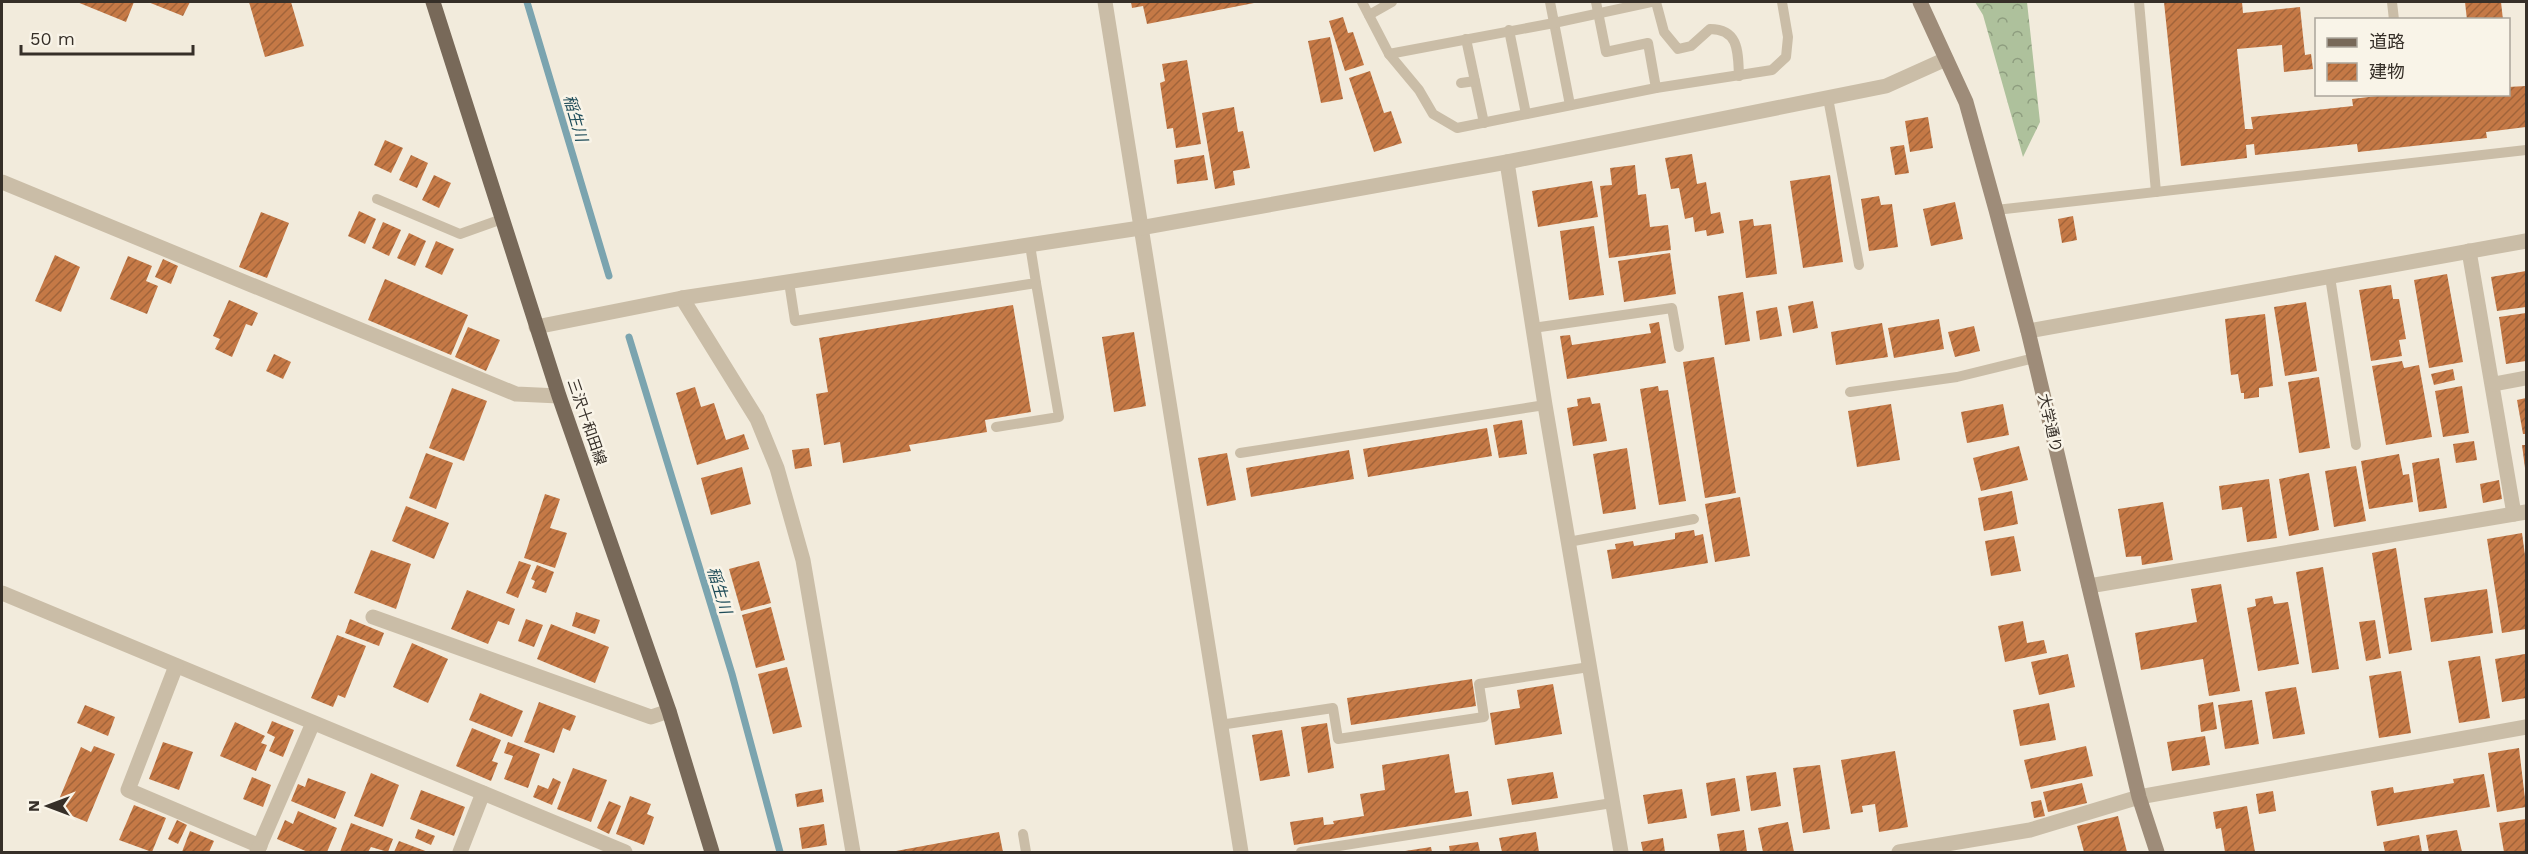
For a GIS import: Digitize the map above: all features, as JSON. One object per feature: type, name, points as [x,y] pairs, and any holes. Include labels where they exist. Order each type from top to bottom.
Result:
[{"type":"main road","name":"三沢十和田線","points":[[433,2],[536,327],[669,711],[712,852]]},
{"type":"street","points":[[1105,2],[1241,852]]},
{"type":"street","name":"大学通り","points":[[1920,2],[1966,102],[2028,331],[2139,797],[2157,852]]},
{"type":"street","points":[[536,327],[682,298],[1140,228],[1507,162],[1886,86],[1946,59]]},
{"type":"street","points":[[1507,162],[1545,405],[1621,852]]},
{"type":"street","points":[[2,182],[516,394],[559,396]]},
{"type":"street","points":[[2028,331],[2526,241]]},
{"type":"street","points":[[2090,586],[2520,513],[2469,251]]},
{"type":"street","points":[[682,298],[758,419],[777,468],[803,560],[853,852]]},
{"type":"street","points":[[2494,384],[2526,378]]},
{"type":"street","points":[[2,593],[625,852]]},
{"type":"street","points":[[373,617],[651,717],[669,711]]},
{"type":"street","points":[[176,666],[128,790],[258,849],[313,723]]},
{"type":"street","points":[[1899,852],[2030,830],[2139,797],[2526,727]]},
{"type":"street","points":[[460,852],[483,793]]},
{"type":"lane","points":[[1362,2],[1389,54],[1419,90],[1433,114],[1456,128],[1656,88],[1772,70],[1786,57],[1788,38],[1782,2]]},
{"type":"lane","points":[[1369,15],[1392,2]]},
{"type":"lane","points":[[1550,2],[1570,105]]},
{"type":"lane","points":[[1596,2],[1606,52],[1648,43],[1656,88]]},
{"type":"lane","points":[[1389,54],[1598,14],[1636,3],[1651,2]]},
{"type":"lane","points":[[1656,2],[1664,32],[1678,49],[1692,46],[1710,29],[1721,29],[1732,35],[1738,50],[1739,76]]},
{"type":"lane","points":[[2139,2],[2156,192]]},
{"type":"lane","points":[[2392,2],[2394,18]]},
{"type":"lane","points":[[1509,30],[1526,114]]},
{"type":"lane","points":[[1466,39],[1484,123]]},
{"type":"lane","points":[[1505,75],[1518,73]]},
{"type":"lane","points":[[1461,83],[1475,81]]},
{"type":"lane","points":[[1828,98],[1859,265]]},
{"type":"lane","points":[[1996,210],[2526,150]]},
{"type":"lane","points":[[377,199],[460,234],[502,219]]},
{"type":"lane","points":[[996,427],[1059,417],[1030,245]]},
{"type":"lane","points":[[2330,277],[2356,445]]},
{"type":"lane","points":[[789,282],[795,321],[1036,283]]},
{"type":"lane","points":[[1533,328],[1672,308],[1679,347]]},
{"type":"lane","points":[[1850,392],[1957,377],[2034,358]]},
{"type":"lane","points":[[1240,453],[1545,405]]},
{"type":"lane","points":[[1568,542],[1694,519]]},
{"type":"lane","points":[[1220,725],[1334,708],[1338,740],[1484,717],[1479,684],[1589,667]]},
{"type":"lane","points":[[1301,852],[1612,803]]},
{"type":"lane","points":[[1023,834],[1026,852]]},
{"type":"green space","points":[[1975,2],[2027,2],[2040,122],[2023,157],[1983,15]]},
{"type":"building","points":[[77,2],[134,2],[126,22]]},
{"type":"building","points":[[148,2],[190,2],[183,16]]},
{"type":"building","points":[[249,2],[291,2],[304,46],[265,57]]},
{"type":"building","points":[[1131,2],[1254,3],[1147,24],[1143,6],[1132,8]]},
{"type":"building","points":[[2164,2],[2242,2],[2243,13],[2300,7],[2305,55],[2311,54],[2313,69],[2284,72],[2282,45],[2237,49],[2245,129],[2253,129],[2251,117],[2353,106],[2352,99],[2377,96],[2510,96],[2510,87],[2526,86],[2526,127],[2486,132],[2487,138],[2358,152],[2357,144],[2255,155],[2254,144],[2246,145],[2247,158],[2181,166]]},
{"type":"building","points":[[2465,2],[2501,2],[2503,18],[2467,18]]},
{"type":"building","points":[[1343,17],[1348,33],[1353,32],[1364,65],[1345,71],[1329,21]]},
{"type":"building","points":[[1330,37],[1343,99],[1321,103],[1308,41]]},
{"type":"building","points":[[1187,60],[1201,144],[1176,148],[1173,128],[1167,129],[1160,83],[1165,81],[1162,64]]},
{"type":"building","points":[[1370,71],[1384,113],[1391,111],[1402,143],[1374,152],[1349,78]]},
{"type":"building","points":[[1234,107],[1238,132],[1243,131],[1250,168],[1233,171],[1235,185],[1215,189],[1202,113]]},
{"type":"building","points":[[1928,117],[1933,148],[1910,152],[1905,121]]},
{"type":"building","points":[[385,140],[403,148],[391,173],[374,165]]},
{"type":"building","points":[[1904,145],[1909,173],[1895,175],[1890,147]]},
{"type":"building","points":[[1692,154],[1697,184],[1706,182],[1711,214],[1720,212],[1724,233],[1707,236],[1706,230],[1695,232],[1693,217],[1685,219],[1679,188],[1671,189],[1665,158]]},
{"type":"building","points":[[411,155],[428,163],[417,188],[399,180]]},
{"type":"building","points":[[1204,155],[1208,180],[1177,184],[1174,160]]},
{"type":"building","points":[[1635,165],[1638,195],[1646,194],[1650,227],[1668,225],[1671,250],[1609,258],[1600,186],[1612,185],[1610,168]]},
{"type":"building","points":[[434,175],[451,183],[439,208],[422,200]]},
{"type":"building","points":[[1830,175],[1843,262],[1803,268],[1790,181]]},
{"type":"building","points":[[1592,181],[1598,217],[1538,227],[1532,191]]},
{"type":"building","points":[[1879,196],[1881,205],[1892,204],[1898,247],[1869,251],[1861,199]]},
{"type":"building","points":[[1955,202],[1963,239],[1931,246],[1923,209]]},
{"type":"building","points":[[359,211],[376,219],[365,244],[348,236]]},
{"type":"building","points":[[261,212],[289,223],[267,278],[239,267]]},
{"type":"building","points":[[2073,216],[2077,240],[2062,243],[2058,219]]},
{"type":"building","points":[[1753,219],[1754,226],[1771,224],[1777,274],[1746,278],[1739,221]]},
{"type":"building","points":[[383,222],[401,230],[389,256],[372,248]]},
{"type":"building","points":[[1594,226],[1604,295],[1569,300],[1560,231]]},
{"type":"building","points":[[409,233],[426,241],[415,266],[397,258]]},
{"type":"building","points":[[436,241],[454,249],[442,275],[425,267]]},
{"type":"building","points":[[1670,253],[1676,294],[1624,302],[1618,261]]},
{"type":"building","points":[[55,255],[80,267],[61,312],[35,301]]},
{"type":"building","points":[[128,256],[152,266],[146,281],[158,286],[147,314],[110,299]]},
{"type":"building","points":[[163,259],[178,266],[171,284],[155,277]]},
{"type":"building","points":[[2526,271],[2526,307],[2497,311],[2491,277]]},
{"type":"building","points":[[2447,274],[2463,362],[2429,368],[2414,280]]},
{"type":"building","points":[[385,279],[468,315],[451,355],[368,320]]},
{"type":"building","points":[[2391,285],[2393,299],[2399,299],[2406,339],[2399,340],[2402,356],[2371,361],[2359,290]]},
{"type":"building","points":[[1743,292],[1750,341],[1725,345],[1718,296]]},
{"type":"building","points":[[229,300],[258,313],[252,326],[246,324],[232,357],[215,349],[220,339],[213,336]]},
{"type":"building","points":[[1813,301],[1818,328],[1793,333],[1788,306]]},
{"type":"building","points":[[2306,302],[2317,371],[2285,376],[2274,307]]},
{"type":"building","points":[[1013,305],[1031,412],[985,420],[987,432],[909,445],[911,451],[843,463],[840,442],[824,445],[816,394],[828,392],[819,338]]},
{"type":"building","points":[[1777,307],[1782,336],[1760,340],[1756,311]]},
{"type":"building","points":[[2526,313],[2526,361],[2506,364],[2499,317]]},
{"type":"building","points":[[2265,314],[2273,386],[2259,388],[2259,397],[2244,399],[2238,374],[2231,375],[2225,319]]},
{"type":"building","points":[[1939,319],[1944,349],[1894,358],[1888,328]]},
{"type":"building","points":[[1659,322],[1666,363],[1567,379],[1560,336],[1570,335],[1572,345],[1651,333],[1649,324]]},
{"type":"building","points":[[1882,323],[1888,357],[1836,365],[1831,332]]},
{"type":"building","points":[[1974,326],[1980,351],[1955,357],[1948,332]]},
{"type":"building","points":[[468,327],[500,340],[486,371],[455,357]]},
{"type":"building","points":[[1134,332],[1146,406],[1114,412],[1102,337]]},
{"type":"building","points":[[274,354],[291,362],[283,379],[266,371]]},
{"type":"building","points":[[1714,357],[1736,493],[1705,498],[1683,362]]},
{"type":"building","points":[[2402,361],[2404,368],[2419,365],[2432,437],[2386,445],[2372,366]]},
{"type":"building","points":[[2453,369],[2455,380],[2434,385],[2431,374]]},
{"type":"building","points":[[2319,377],[2330,448],[2299,453],[2288,382]]},
{"type":"building","points":[[1658,386],[1659,391],[1668,390],[1686,501],[1659,505],[1640,389]]},
{"type":"building","points":[[2462,386],[2469,433],[2443,437],[2435,391]]},
{"type":"building","points":[[695,387],[701,407],[714,403],[726,440],[744,434],[749,449],[697,465],[676,393]]},
{"type":"building","points":[[452,388],[487,401],[464,461],[429,448]]},
{"type":"building","points":[[1590,397],[1592,404],[1600,403],[1607,441],[1573,446],[1567,408],[1578,406],[1577,399]]},
{"type":"building","points":[[2526,398],[2526,434],[2523,434],[2517,400]]},
{"type":"building","points":[[1891,404],[1900,460],[1857,467],[1848,411]]},
{"type":"building","points":[[2003,404],[2009,435],[1967,443],[1961,412]]},
{"type":"building","points":[[1522,420],[1527,454],[1499,458],[1493,425]]},
{"type":"building","points":[[1487,428],[1492,456],[1368,477],[1363,449]]},
{"type":"building","points":[[2474,441],[2477,460],[2456,463],[2453,444]]},
{"type":"building","points":[[2522,445],[2526,445],[2526,468],[2525,468]]},
{"type":"building","points":[[2019,446],[2028,480],[1981,491],[1973,458]]},
{"type":"building","points":[[809,448],[812,466],[795,469],[792,450]]},
{"type":"building","points":[[1627,448],[1636,509],[1603,514],[1593,454]]},
{"type":"building","points":[[1349,450],[1354,479],[1251,497],[1246,468]]},
{"type":"building","points":[[426,453],[453,463],[436,509],[409,498]]},
{"type":"building","points":[[1227,453],[1236,500],[1207,506],[1198,458]]},
{"type":"building","points":[[2399,454],[2403,475],[2409,474],[2413,502],[2369,509],[2361,461]]},
{"type":"building","points":[[2439,458],[2447,508],[2419,512],[2412,463]]},
{"type":"building","points":[[2356,466],[2366,521],[2334,527],[2325,471]]},
{"type":"building","points":[[742,467],[751,504],[711,515],[701,478]]},
{"type":"building","points":[[2309,473],[2319,530],[2289,536],[2279,479]]},
{"type":"building","points":[[2269,479],[2277,538],[2247,542],[2242,507],[2222,510],[2219,486]]},
{"type":"building","points":[[2499,480],[2502,499],[2483,503],[2480,484]]},
{"type":"building","points":[[2012,491],[2018,524],[1984,531],[1978,498]]},
{"type":"building","points":[[545,494],[560,499],[550,528],[567,533],[555,568],[524,558]]},
{"type":"building","points":[[1740,497],[1750,556],[1715,562],[1705,504]]},
{"type":"building","points":[[2163,502],[2173,560],[2142,565],[2141,556],[2126,557],[2118,509]]},
{"type":"building","points":[[406,506],[449,523],[434,559],[392,541]]},
{"type":"building","points":[[1694,530],[1695,536],[1703,534],[1708,563],[1612,579],[1607,550],[1616,549],[1615,544],[1633,541],[1634,546],[1675,539],[1675,533]]},
{"type":"building","points":[[2522,533],[2526,563],[2526,629],[2502,633],[2487,539]]},
{"type":"building","points":[[2014,536],[2021,571],[1991,576],[1985,541]]},
{"type":"building","points":[[2396,548],[2412,650],[2389,654],[2372,553]]},
{"type":"building","points":[[371,550],[411,564],[396,609],[354,593]]},
{"type":"building","points":[[519,561],[531,565],[518,598],[506,593]]},
{"type":"building","points":[[759,561],[771,603],[741,611],[729,569]]},
{"type":"building","points":[[537,565],[554,572],[546,593],[532,588],[535,581],[531,579]]},
{"type":"building","points":[[2323,567],[2339,669],[2312,673],[2296,572]]},
{"type":"building","points":[[2221,584],[2240,691],[2209,696],[2203,659],[2141,670],[2135,633],[2197,622],[2191,589]]},
{"type":"building","points":[[2487,589],[2493,633],[2431,642],[2424,598]]},
{"type":"building","points":[[467,590],[515,609],[509,625],[498,621],[488,644],[451,629]]},
{"type":"building","points":[[2272,596],[2274,604],[2288,602],[2299,664],[2258,671],[2247,608],[2256,606],[2255,599]]},
{"type":"building","points":[[771,607],[785,660],[756,668],[742,615]]},
{"type":"building","points":[[576,612],[600,620],[595,634],[572,626]]},
{"type":"building","points":[[350,619],[384,633],[379,646],[345,633]]},
{"type":"building","points":[[526,619],[543,625],[534,647],[518,641]]},
{"type":"building","points":[[2375,620],[2381,658],[2366,661],[2359,622]]},
{"type":"building","points":[[2023,621],[2027,643],[2044,640],[2047,653],[2005,662],[1998,626]]},
{"type":"building","points":[[551,624],[609,647],[595,683],[537,659]]},
{"type":"building","points":[[337,635],[366,646],[345,698],[338,695],[333,707],[311,698]]},
{"type":"building","points":[[412,643],[448,659],[428,703],[393,687]]},
{"type":"building","points":[[2068,654],[2075,687],[2039,695],[2031,662]]},
{"type":"building","points":[[2525,654],[2526,698],[2502,702],[2495,659]]},
{"type":"building","points":[[2480,656],[2490,718],[2459,723],[2448,661]]},
{"type":"building","points":[[787,667],[802,727],[773,734],[758,674]]},
{"type":"building","points":[[2401,671],[2411,733],[2379,738],[2369,676]]},
{"type":"building","points":[[1472,679],[1476,706],[1351,725],[1347,698]]},
{"type":"building","points":[[1553,684],[1562,734],[1495,745],[1490,713],[1520,708],[1517,690]]},
{"type":"building","points":[[2296,687],[2305,734],[2273,739],[2265,692]]},
{"type":"building","points":[[480,693],[523,711],[512,737],[469,720]]},
{"type":"building","points":[[2252,700],[2259,744],[2225,749],[2218,705]]},
{"type":"building","points":[[539,702],[576,716],[570,731],[563,728],[554,753],[524,742]]},
{"type":"building","points":[[2213,702],[2217,729],[2201,732],[2198,705]]},
{"type":"building","points":[[2049,703],[2056,740],[2020,746],[2013,710]]},
{"type":"building","points":[[85,705],[115,717],[108,736],[77,723]]},
{"type":"building","points":[[272,721],[294,730],[283,757],[269,751],[275,737],[267,733]]},
{"type":"building","points":[[235,722],[265,736],[261,743],[267,745],[256,771],[220,756]]},
{"type":"building","points":[[1327,723],[1334,768],[1308,773],[1301,727]]},
{"type":"building","points":[[472,728],[501,740],[492,761],[498,763],[491,781],[456,766]]},
{"type":"building","points":[[1282,730],[1290,776],[1260,781],[1252,735]]},
{"type":"building","points":[[2205,736],[2210,765],[2172,771],[2167,742]]},
{"type":"building","points":[[163,742],[193,752],[179,790],[149,779]]},
{"type":"building","points":[[508,742],[540,754],[528,788],[504,779],[513,756],[504,753]]},
{"type":"building","points":[[94,746],[115,754],[87,822],[55,809],[81,747],[91,752]]},
{"type":"building","points":[[2086,746],[2093,776],[2031,789],[2024,760]]},
{"type":"building","points":[[2519,748],[2526,807],[2497,812],[2488,753]]},
{"type":"building","points":[[1895,751],[1908,827],[1879,832],[1875,804],[1862,806],[1863,812],[1851,814],[1841,760]]},
{"type":"building","points":[[1449,754],[1455,793],[1468,791],[1472,816],[1294,845],[1290,822],[1323,817],[1324,825],[1334,824],[1333,821],[1364,816],[1360,794],[1385,790],[1382,765]]},
{"type":"building","points":[[1820,765],[1830,829],[1803,833],[1793,768]]},
{"type":"building","points":[[573,768],[607,780],[591,822],[557,809]]},
{"type":"building","points":[[1553,772],[1558,798],[1512,805],[1507,779]]},
{"type":"building","points":[[1776,772],[1781,806],[1751,811],[1746,776]]},
{"type":"building","points":[[371,773],[399,785],[383,827],[354,816]]},
{"type":"building","points":[[2484,774],[2490,807],[2377,826],[2371,791],[2393,787],[2394,793],[2454,783],[2453,779]]},
{"type":"building","points":[[252,777],[271,785],[263,807],[243,799]]},
{"type":"building","points":[[308,778],[346,792],[335,819],[291,801],[298,784],[305,787]]},
{"type":"building","points":[[553,778],[561,782],[552,805],[533,797],[538,785],[548,789]]},
{"type":"building","points":[[1735,778],[1740,811],[1711,816],[1706,783]]},
{"type":"building","points":[[2082,783],[2087,803],[2048,812],[2043,792]]},
{"type":"building","points":[[822,789],[824,802],[797,807],[795,794]]},
{"type":"building","points":[[1682,789],[1687,818],[1648,824],[1643,795]]},
{"type":"building","points":[[421,790],[465,807],[454,836],[410,819]]},
{"type":"building","points":[[2273,791],[2276,811],[2259,814],[2256,794]]},
{"type":"building","points":[[630,796],[651,804],[647,814],[654,817],[644,845],[616,834]]},
{"type":"building","points":[[2041,800],[2045,816],[2034,818],[2031,802]]},
{"type":"building","points":[[609,801],[621,806],[609,834],[597,828]]},
{"type":"building","points":[[134,805],[166,818],[152,852],[119,840]]},
{"type":"building","points":[[2247,806],[2255,852],[2225,852],[2221,828],[2216,829],[2213,812]]},
{"type":"building","points":[[298,811],[337,828],[327,852],[308,852],[277,839],[285,820],[293,824]]},
{"type":"building","points":[[2118,816],[2127,852],[2084,852],[2077,826]]},
{"type":"building","points":[[2526,819],[2526,852],[2504,852],[2499,823]]},
{"type":"building","points":[[177,820],[187,825],[178,844],[168,839]]},
{"type":"building","points":[[1788,822],[1794,852],[1763,852],[1758,828]]},
{"type":"building","points":[[351,823],[393,839],[388,852],[371,847],[368,852],[340,852]]},
{"type":"building","points":[[824,824],[827,845],[802,849],[799,828]]},
{"type":"building","points":[[418,829],[435,836],[431,845],[415,838]]},
{"type":"building","points":[[1744,830],[1747,852],[1720,852],[1717,834]]},
{"type":"building","points":[[2457,830],[2462,852],[2429,852],[2426,835]]},
{"type":"building","points":[[190,831],[214,841],[209,852],[182,852]]},
{"type":"building","points":[[999,832],[1003,852],[896,852],[896,851]]},
{"type":"building","points":[[1536,832],[1539,852],[1502,852],[1499,838]]},
{"type":"building","points":[[2419,835],[2422,852],[2385,852],[2383,842]]},
{"type":"building","points":[[1663,838],[1665,852],[1643,852],[1641,842]]},
{"type":"building","points":[[399,841],[428,852],[394,852]]},
{"type":"building","points":[[1478,842],[1480,852],[1450,852],[1449,846]]},
{"type":"building","points":[[1431,847],[1432,852],[1405,852],[1405,851]]},
{"type":"waterway","name":"稲生川","points":[[527,2],[609,276]]},
{"type":"waterway","name":"稲生川","points":[[629,337],[732,674],[780,852]]}]
